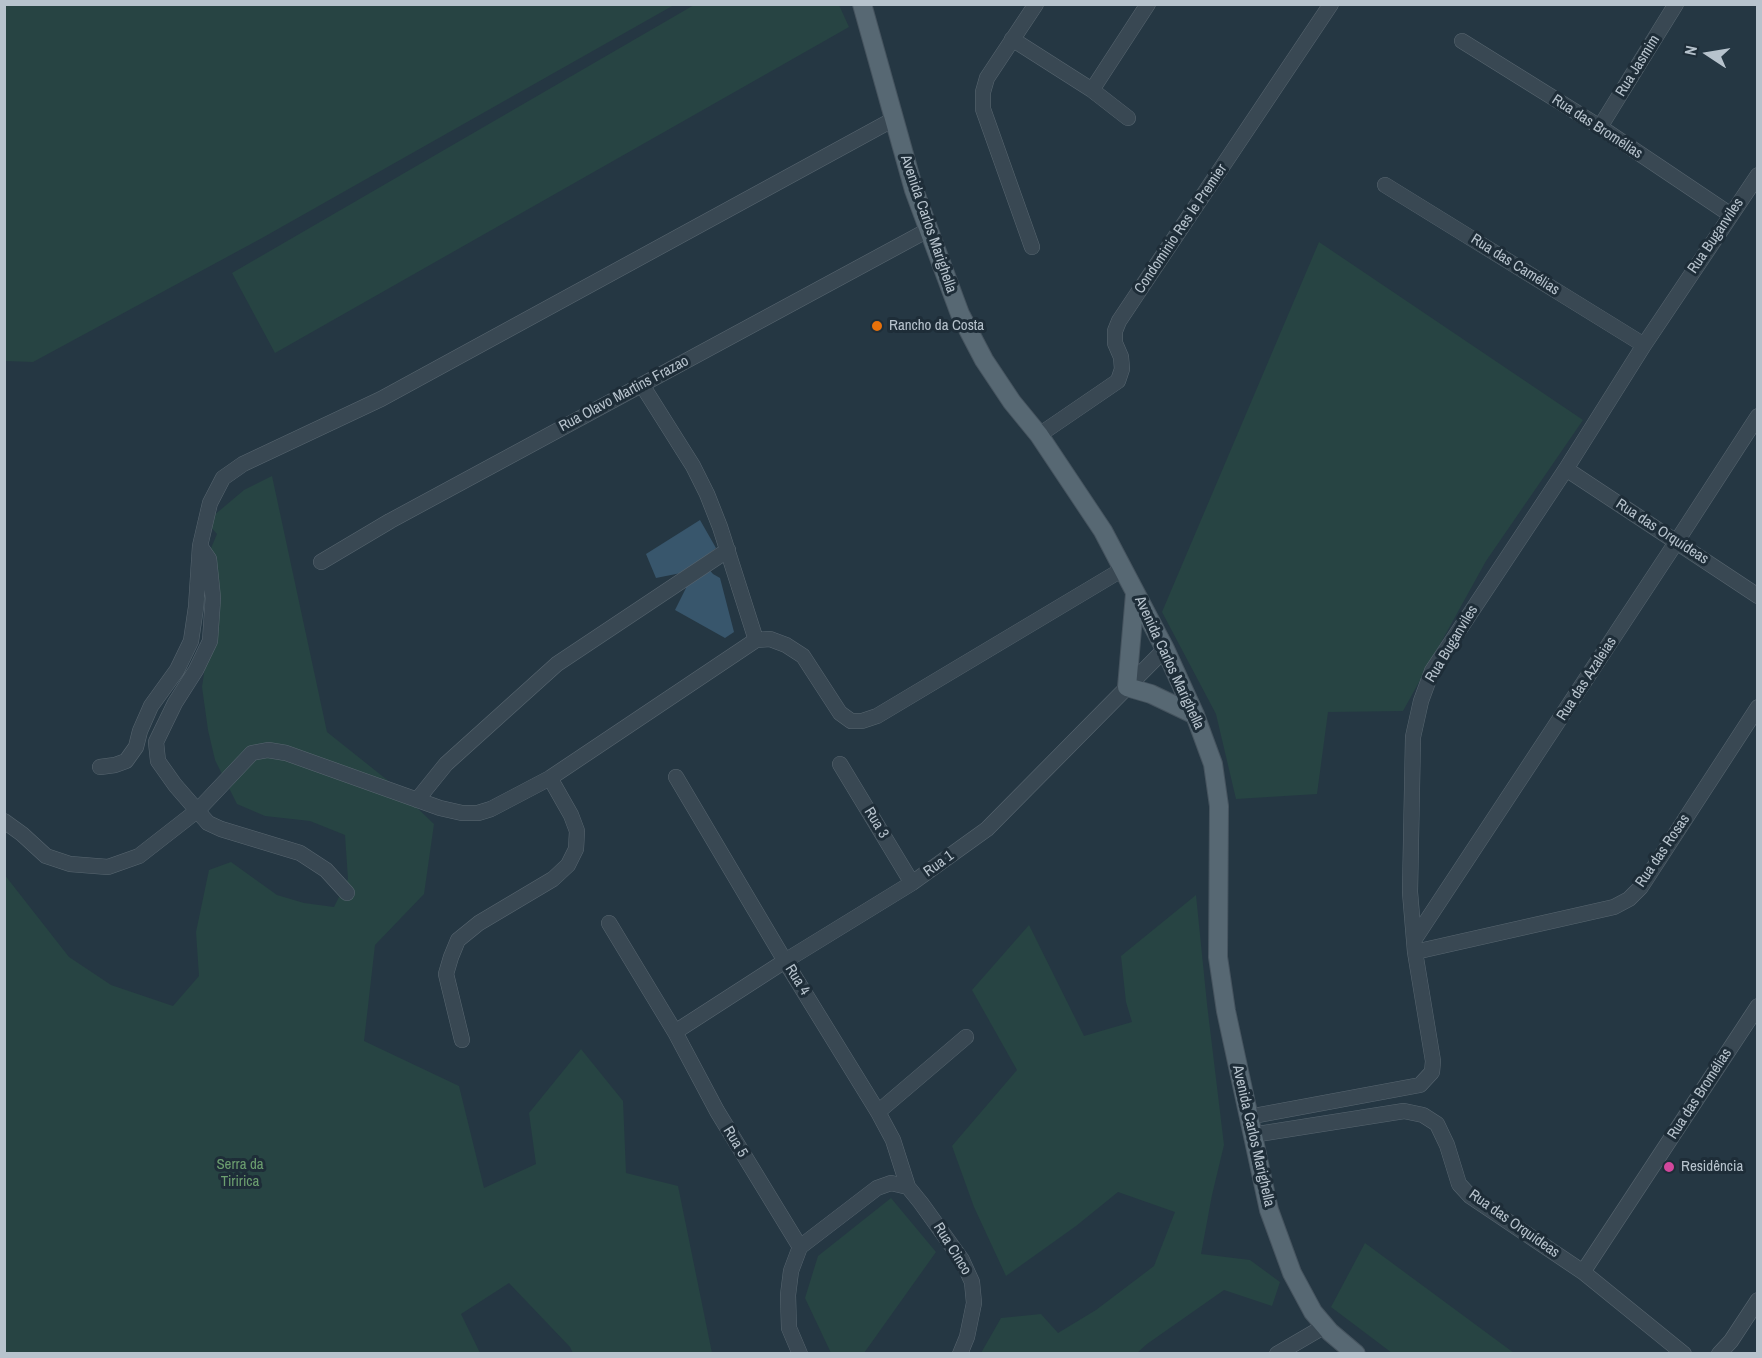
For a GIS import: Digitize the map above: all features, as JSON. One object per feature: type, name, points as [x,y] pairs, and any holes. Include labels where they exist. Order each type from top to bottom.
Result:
[{"type":"main road","name":"Avenida Carlos Marighella","points":[[862,4],[928,230],[960,314],[984,360],[1012,402],[1039,435],[1103,531],[1165,649],[1195,715],[1213,764],[1219,806],[1218,957],[1226,1011],[1269,1210],[1292,1273],[1312,1312],[1356,1353]]},
{"type":"main road","points":[[1135,592],[1127,687],[1151,694],[1195,715]]},
{"type":"street","points":[[1032,247],[983,109],[983,92],[987,78],[1036,4]]},
{"type":"street","points":[[1092,90],[1148,4]]},
{"type":"street","name":"Condominio Res le Premier","points":[[1039,435],[1118,381],[1122,369],[1121,357],[1115,342],[1115,331],[1119,321],[1331,4]]},
{"type":"street","name":"Rua Jasmim","points":[[1600,127],[1676,4]]},
{"type":"street","points":[[1012,39],[1092,90],[1128,118]]},
{"type":"street","name":"Rua das Bromélias","points":[[1462,41],[1600,127],[1731,214]]},
{"type":"street","points":[[100,767],[126,761],[136,747],[151,706],[177,670],[191,641],[200,546],[210,503],[223,478],[243,464],[381,399],[894,119]]},
{"type":"street","name":"Rua Buganviles","points":[[1250,1126],[1420,1085],[1432,1072],[1433,1061],[1414,946],[1410,892],[1413,737],[1421,701],[1432,671],[1566,469],[1644,345],[1758,175]]},
{"type":"street","name":"Rua das Camélias","points":[[1385,184],[1644,345]]},
{"type":"street","name":"Rua Olavo Martins Frazao","points":[[321,562],[390,521],[928,230]]},
{"type":"street","points":[[642,385],[693,466],[707,494],[728,550],[756,640]]},
{"type":"street","name":"Rua das Azaleias","points":[[1414,946],[1758,416]]},
{"type":"street","name":"Rua das Orquídeas","points":[[1566,469],[1758,596]]},
{"type":"street","points":[[200,546],[209,559],[213,598],[210,641],[156,742],[158,761],[175,785],[208,823],[300,853],[326,870],[347,893]]},
{"type":"street","points":[[417,800],[446,764],[540,678],[728,550]]},
{"type":"street","points":[[4,821],[46,856],[70,864],[108,867],[139,856],[198,810],[252,753],[268,750],[286,753],[417,800],[451,810],[478,813],[491,809],[550,778],[756,640],[770,639],[786,645],[803,656],[840,713],[851,721],[862,721],[877,717],[1123,569]]},
{"type":"street","name":"Rua 1","points":[[675,1032],[912,883],[987,829],[1165,649]]},
{"type":"street","name":"Rua das Rosas","points":[[1414,946],[1614,907],[1629,899],[1641,887],[1758,707]]},
{"type":"street","name":"Rua 3","points":[[840,764],[912,883]]},
{"type":"street","name":"Rua 4","points":[[676,777],[878,1112],[893,1140],[908,1187]]},
{"type":"street","points":[[462,1040],[446,974],[458,940],[479,923],[554,879],[568,865],[576,849],[577,831],[571,815],[550,778]]},
{"type":"street","name":"Rua 5","points":[[609,923],[675,1032],[717,1111],[800,1247]]},
{"type":"street","name":"Rua das Bromélias","points":[[1583,1272],[1758,1006]]},
{"type":"street","points":[[878,1112],[966,1037]]},
{"type":"street","name":"Rua das Orquídeas","points":[[1250,1126],[1404,1111],[1423,1115],[1437,1124],[1447,1145],[1459,1184],[1470,1196],[1583,1272],[1684,1353]]},
{"type":"street","points":[[800,1353],[789,1328],[788,1295],[791,1271],[800,1247],[878,1188],[891,1183],[908,1187]]},
{"type":"street","name":"Rua Cinco","points":[[908,1187],[962,1260],[972,1282],[974,1303],[968,1337],[960,1353]]},
{"type":"street","points":[[1719,1353],[1731,1341],[1758,1300]]},
{"type":"street","points":[[1277,1353],[1325,1326]]},
{"type":"green space","points":[[5,4],[674,5],[262,238],[33,362],[5,361]]},
{"type":"green space","points":[[694,5],[839,5],[849,27],[275,353],[232,273]]},
{"type":"green space","points":[[1319,242],[1583,420],[1486,561],[1403,711],[1328,712],[1317,794],[1236,799],[1216,714],[1162,612]]},
{"type":"green space","name":"Serra da Tiririca","points":[[272,476],[327,732],[391,783],[434,824],[424,894],[375,945],[364,1041],[459,1086],[484,1188],[536,1164],[529,1113],[581,1049],[623,1101],[626,1173],[678,1186],[712,1353],[573,1353],[570,1347],[509,1283],[461,1314],[480,1353],[5,1353],[4,874],[69,957],[111,985],[173,1006],[199,976],[196,932],[209,870],[231,862],[277,895],[304,903],[334,907],[348,879],[345,835],[310,821],[265,816],[237,804],[215,760],[208,730],[202,687],[210,633],[209,553],[217,534],[206,522],[244,490]]},
{"type":"green space","points":[[1196,895],[1224,1145],[1201,1254],[1250,1260],[1280,1282],[1272,1306],[1224,1290],[1137,1353],[981,1353],[1001,1318],[1041,1314],[1058,1333],[1096,1310],[1154,1266],[1175,1212],[1118,1192],[1076,1226],[1006,1276],[974,1207],[952,1146],[1017,1070],[972,990],[1029,925],[1084,1036],[1132,1022],[1126,1002],[1121,956]]},
{"type":"green space","points":[[891,1198],[936,1252],[864,1353],[831,1353],[805,1298],[818,1256]]},
{"type":"green space","points":[[1365,1243],[1514,1353],[1392,1353],[1331,1307]]},
{"type":"water","points":[[700,520],[716,548],[701,560],[713,574],[720,578],[734,632],[725,638],[675,610],[686,588],[681,573],[656,578],[646,554]]},
{"type":"place","name":"Rancho da Costa","points":[[877,326]]},
{"type":"place","name":"Residência","points":[[1669,1167]]}]
